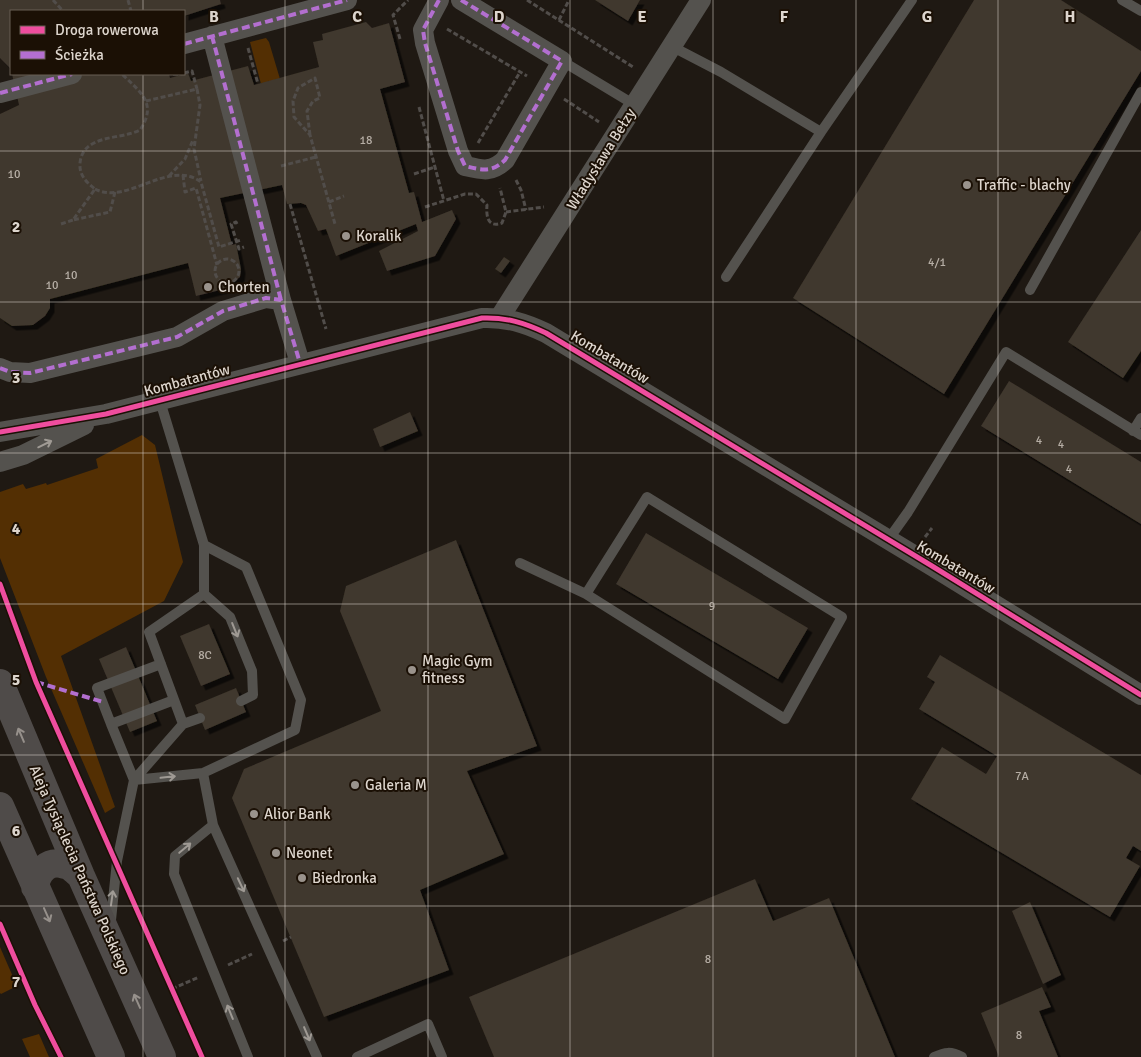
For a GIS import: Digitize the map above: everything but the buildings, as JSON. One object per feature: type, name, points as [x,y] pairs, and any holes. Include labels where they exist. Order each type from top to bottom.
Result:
[{"type":"main road","name":"Aleja Tysiąclecia Państwa Polskiego","points":[[0,683],[81,876],[162,1057]]},
{"type":"main road","points":[[0,806],[111,1057]]},
{"type":"main road","points":[[35,887],[36,876],[45,867],[54,864],[66,865],[81,876]]},
{"type":"street","points":[[185,44],[347,0]]},
{"type":"street","points":[[439,0],[423,30],[425,43],[458,151],[465,166],[485,171],[496,168],[505,160],[562,61],[461,0]]},
{"type":"street","name":"Władysława Bełzy","points":[[500,317],[701,0]]},
{"type":"street","points":[[212,36],[281,300],[300,363]]},
{"type":"street","points":[[4,92],[68,75]]},
{"type":"street","points":[[0,368],[10,372],[30,373],[49,369],[177,337],[223,311],[257,300],[266,298],[281,300]]},
{"type":"street","name":"Kombatantów","points":[[0,432],[106,414],[482,318],[500,317],[530,325],[546,333],[1141,695]]},
{"type":"street","name":"Kombatantów","points":[[0,462],[23,455],[106,414]]},
{"type":"lane","points":[[726,277],[821,132],[912,0]]},
{"type":"lane","points":[[1122,0],[1141,11]]},
{"type":"lane","points":[[671,46],[721,72],[821,132]]},
{"type":"lane","points":[[562,61],[635,105]]},
{"type":"lane","points":[[1030,290],[1141,92]]},
{"type":"lane","points":[[888,540],[908,512],[1006,352],[1137,433],[1141,418]]},
{"type":"lane","points":[[160,401],[204,545],[204,594],[230,617],[252,672],[253,695],[241,701]]},
{"type":"lane","points":[[520,563],[586,594],[785,719],[842,617],[647,497],[586,594]]},
{"type":"lane","points":[[134,780],[203,773],[295,730],[301,700],[246,567],[204,545]]},
{"type":"lane","points":[[183,724],[149,632],[204,594]]},
{"type":"lane","points":[[134,780],[97,688],[161,664]]},
{"type":"lane","points":[[110,724],[174,700]]},
{"type":"lane","points":[[113,946],[110,910],[117,862],[134,780],[183,724],[200,718]]},
{"type":"lane","points":[[203,773],[213,825],[269,946],[317,1057]]},
{"type":"lane","points":[[213,825],[175,856],[174,874],[248,1057]]},
{"type":"lane","points":[[357,1057],[428,1024],[442,1057]]},
{"type":"lane","points":[[934,1057],[944,1052],[954,1052],[962,1057]]},
{"type":"path","points":[[53,0],[62,10]]},
{"type":"path","points":[[409,0],[428,18],[600,122]]},
{"type":"path","points":[[527,0],[634,67]]},
{"type":"path","points":[[558,20],[569,0]]},
{"type":"path","points":[[185,72],[192,71],[197,89],[200,105],[194,149],[201,182],[220,246],[234,242],[242,240],[236,222],[231,224],[233,230],[235,237],[237,243],[238,248]]},
{"type":"path","points":[[465,194],[465,166],[520,72]]},
{"type":"path","points":[[123,75],[146,101],[148,113],[140,130],[120,138],[94,142],[81,154],[80,166],[82,177],[101,192],[115,192],[168,176],[183,175],[196,178],[201,182]]},
{"type":"path","points":[[310,136],[294,117],[293,101],[298,88],[315,78],[320,98],[313,101],[307,111],[310,136],[335,224]]},
{"type":"path","points":[[146,101],[197,89]]},
{"type":"path","points":[[168,176],[185,159],[195,135]]},
{"type":"path","points":[[281,166],[316,157]]},
{"type":"path","points":[[414,174],[435,167]]},
{"type":"path","points":[[183,175],[185,192],[196,188],[217,264],[215,272],[218,279],[229,283],[236,279],[239,268],[234,262],[227,259],[217,264]]},
{"type":"path","points":[[513,177],[522,190],[526,210]]},
{"type":"path","points":[[425,207],[465,194],[476,194],[487,205],[487,218],[491,224],[496,225],[502,223],[506,212],[499,184]]},
{"type":"path","points":[[73,220],[95,189]]},
{"type":"path","points":[[61,224],[110,212],[115,192]]},
{"type":"path","points":[[329,202],[344,196]]},
{"type":"path","points":[[290,204],[326,329]]},
{"type":"path","points":[[506,212],[550,206]]},
{"type":"path","points":[[172,988],[214,972],[291,937]]},
{"type":"shaded area","points":[[266,38],[269,42],[280,79],[261,84],[250,42]]},
{"type":"shaded area","points":[[142,435],[155,445],[183,562],[164,601],[61,656],[115,807],[105,813],[46,677],[0,558],[0,492],[23,484],[26,489],[46,483],[47,485],[98,468],[96,459]]},
{"type":"shaded area","points":[[0,947],[17,986],[1,994],[0,993]]},
{"type":"shaded area","points":[[39,1034],[49,1057],[30,1057],[22,1039]]},
{"type":"marked path","points":[[185,44],[347,0]]},
{"type":"marked path","points":[[439,0],[423,30],[425,43],[458,151],[465,166],[491,169],[505,160],[562,61],[461,0]]},
{"type":"marked path","points":[[212,36],[281,300]]},
{"type":"marked path","points":[[0,93],[68,75]]},
{"type":"marked path","points":[[0,368],[10,372],[30,373],[177,337],[223,311],[266,298],[281,300],[300,363]]},
{"type":"marked path","points":[[36,682],[103,702]]},
{"type":"cycle path","points":[[0,432],[106,414],[482,318],[515,321],[546,333],[932,566],[1141,695]]},
{"type":"cycle path","points":[[0,584],[36,682],[202,1057]]},
{"type":"cycle path","points":[[0,924],[35,1005],[61,1057]]},
{"type":"place","name":"Traffic - blachy","points":[[967,185]]},
{"type":"place","name":"Koralik","points":[[346,236]]},
{"type":"place","name":"Chorten","points":[[208,287]]},
{"type":"place","name":"Magic Gym fitness","points":[[412,670]]},
{"type":"place","name":"Galeria M","points":[[355,785]]},
{"type":"place","name":"Alior Bank","points":[[254,814]]},
{"type":"place","name":"Neonet","points":[[276,853]]},
{"type":"place","name":"Biedronka","points":[[302,878]]}]
